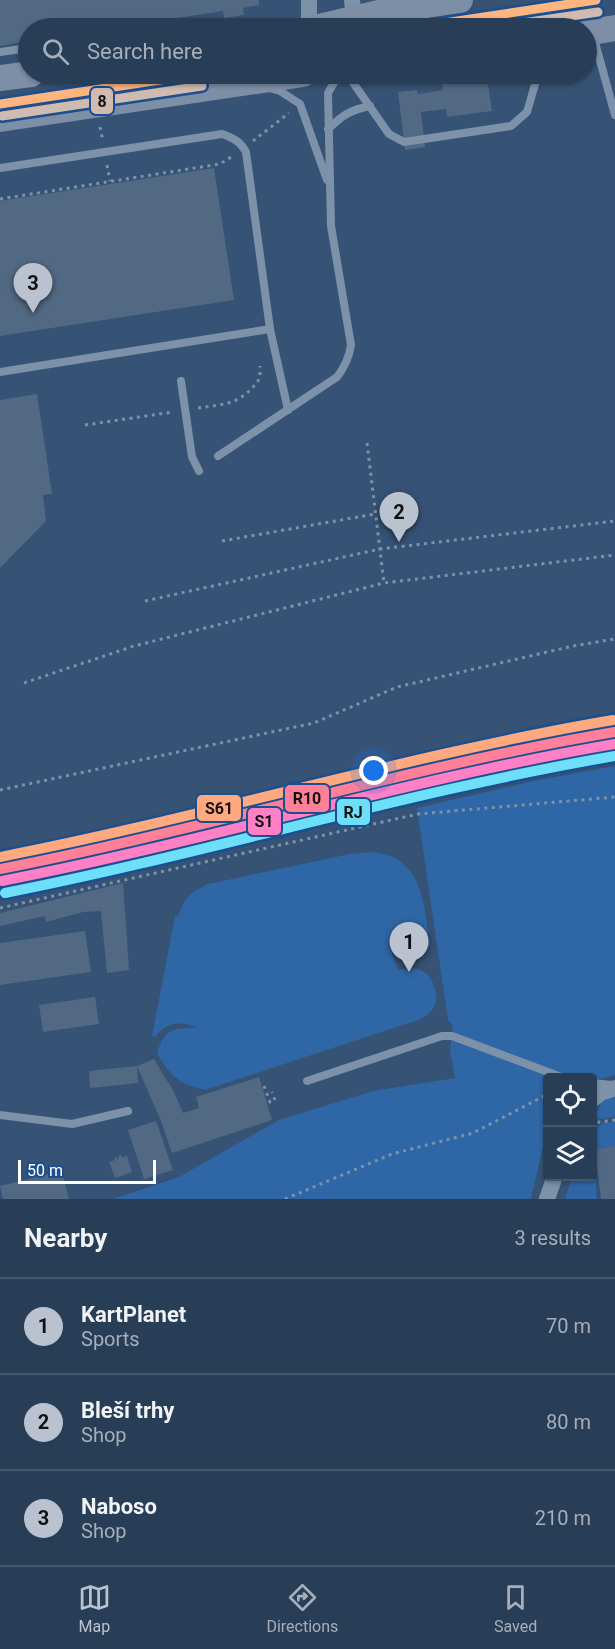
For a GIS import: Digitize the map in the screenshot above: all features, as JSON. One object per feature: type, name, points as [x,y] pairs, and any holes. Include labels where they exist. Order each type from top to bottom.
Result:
[{"type":"main road","points":[[354,16],[460,0]]},
{"type":"main road","points":[[0,78],[18,76]]},
{"type":"main road","points":[[0,119],[236,84]]},
{"type":"street","points":[[309,0],[309,18]]},
{"type":"street","points":[[597,1096],[615,1087]]},
{"type":"street","points":[[548,1199],[553,1181]]},
{"type":"lane","points":[[598,31],[615,115]]},
{"type":"lane","points":[[0,52],[18,49]]},
{"type":"lane","points":[[256,84],[280,91],[300,104],[330,190]]},
{"type":"lane","points":[[218,456],[337,377],[344,368],[350,351],[349,332],[331,226],[328,93],[333,84]]},
{"type":"lane","points":[[354,84],[389,134],[404,142],[511,126],[527,112],[535,84]]},
{"type":"lane","points":[[328,129],[341,116],[354,109],[370,106]]},
{"type":"lane","points":[[0,168],[222,134],[242,144],[270,329],[288,410]]},
{"type":"lane","points":[[0,372],[270,329]]},
{"type":"lane","points":[[181,381],[192,457],[199,471]]},
{"type":"lane","points":[[307,1081],[442,1036],[452,1036],[553,1073]]},
{"type":"lane","points":[[597,1084],[615,1087]]},
{"type":"lane","points":[[0,1115],[72,1124],[128,1111]]},
{"type":"path","points":[[0,199],[220,164],[244,149],[290,112]]},
{"type":"path","points":[[367,443],[384,583]]},
{"type":"path","points":[[222,541],[375,514]]},
{"type":"path","points":[[145,601],[380,549],[615,521]]},
{"type":"path","points":[[24,683],[134,646],[384,583],[615,555]]},
{"type":"path","points":[[0,790],[314,723],[398,687],[573,646],[615,639]]},
{"type":"path","points":[[0,908],[418,814],[615,797]]},
{"type":"path","points":[[264,1086],[270,1102],[275,1100],[272,1092]]},
{"type":"path","points":[[285,1199],[392,1154],[473,1133],[543,1097]]},
{"type":"path","points":[[593,1127],[599,1122],[615,1120]]},
{"type":"shaded area","points":[[615,766],[615,1075],[597,1080],[597,1073],[543,1073],[543,1146],[531,1199],[113,1199],[179,1177],[279,1120],[373,1091],[455,1078],[450,1050],[453,1026],[448,1020],[417,808],[534,781]]},
{"type":"shaded area","points":[[375,852],[397,859],[406,867],[413,876],[422,897],[430,944],[427,951],[423,956],[414,960],[403,957],[394,946],[390,948],[398,970],[419,970],[426,973],[432,981],[436,1001],[431,1011],[421,1019],[205,1090],[188,1085],[176,1078],[166,1068],[157,1053],[160,1044],[172,1030],[198,1028],[186,1024],[175,1024],[165,1028],[155,1037],[152,1036],[175,916],[178,916],[188,896],[208,884],[350,854]]},
{"type":"shaded area","points":[[615,1095],[615,1117],[597,1119],[597,1112],[601,1103]]},
{"type":"shaded area","points":[[615,1122],[615,1146],[597,1150],[597,1127],[603,1123]]},
{"type":"shaded area","points":[[571,1181],[596,1181],[597,1199],[565,1199]]},
{"type":"building","points":[[0,0],[259,0],[259,5],[243,8],[244,15],[224,18],[223,11],[177,18],[18,18],[18,43],[0,46]]},
{"type":"building","points":[[442,84],[488,84],[492,111],[447,117],[446,109],[421,112],[425,147],[405,150],[398,92],[417,90],[418,94],[443,90]]},
{"type":"building","points":[[214,168],[234,300],[0,336],[0,201]]},
{"type":"building","points":[[37,394],[52,494],[43,495],[46,521],[0,568],[0,400]]},
{"type":"building","points":[[123,883],[129,970],[107,973],[101,911],[83,912],[46,922],[45,916],[0,926],[0,913]]},
{"type":"building","points":[[85,931],[91,972],[0,985],[0,943]]},
{"type":"building","points":[[95,997],[99,1024],[43,1032],[39,1005]]},
{"type":"building","points":[[154,1059],[174,1092],[183,1113],[199,1108],[196,1097],[259,1077],[272,1120],[172,1153],[137,1066]]},
{"type":"building","points":[[137,1066],[138,1083],[90,1088],[89,1071]]},
{"type":"building","points":[[156,1121],[173,1170],[144,1179],[128,1130]]},
{"type":"building","points":[[615,1146],[615,1199],[601,1199],[597,1150]]},
{"type":"building","points":[[121,1155],[122,1158],[127,1156],[132,1172],[115,1178],[109,1162],[117,1157],[119,1159],[118,1156]]},
{"type":"building","points":[[62,1171],[69,1199],[3,1199],[0,1186]]},
{"type":"railway","points":[[0,884],[297,819]]},
{"type":"transit line","points":[[477,18],[596,0]]},
{"type":"transit line","name":"8","points":[[557,18],[598,12]]},
{"type":"transit line","points":[[0,104],[133,84]]},
{"type":"transit line","name":"8","points":[[2,116],[202,86]]},
{"type":"transit line","name":"S61","points":[[0,857],[154,824],[382,768],[536,734],[613,720]]},
{"type":"transit line","name":"R10","points":[[0,869],[154,836],[384,780],[538,746],[615,732]]},
{"type":"transit line","name":"S1","points":[[2,881],[156,848],[384,792],[538,758],[615,744]]},
{"type":"transit line","name":"RJ","points":[[5,893],[157,860],[385,804],[538,770],[615,756]]},
{"type":"place","name":"Naboso","points":[[33,313]]},
{"type":"place","name":"Bleší trhy","points":[[399,542]]},
{"type":"place","name":"KartPlanet","points":[[409,972]]}]
